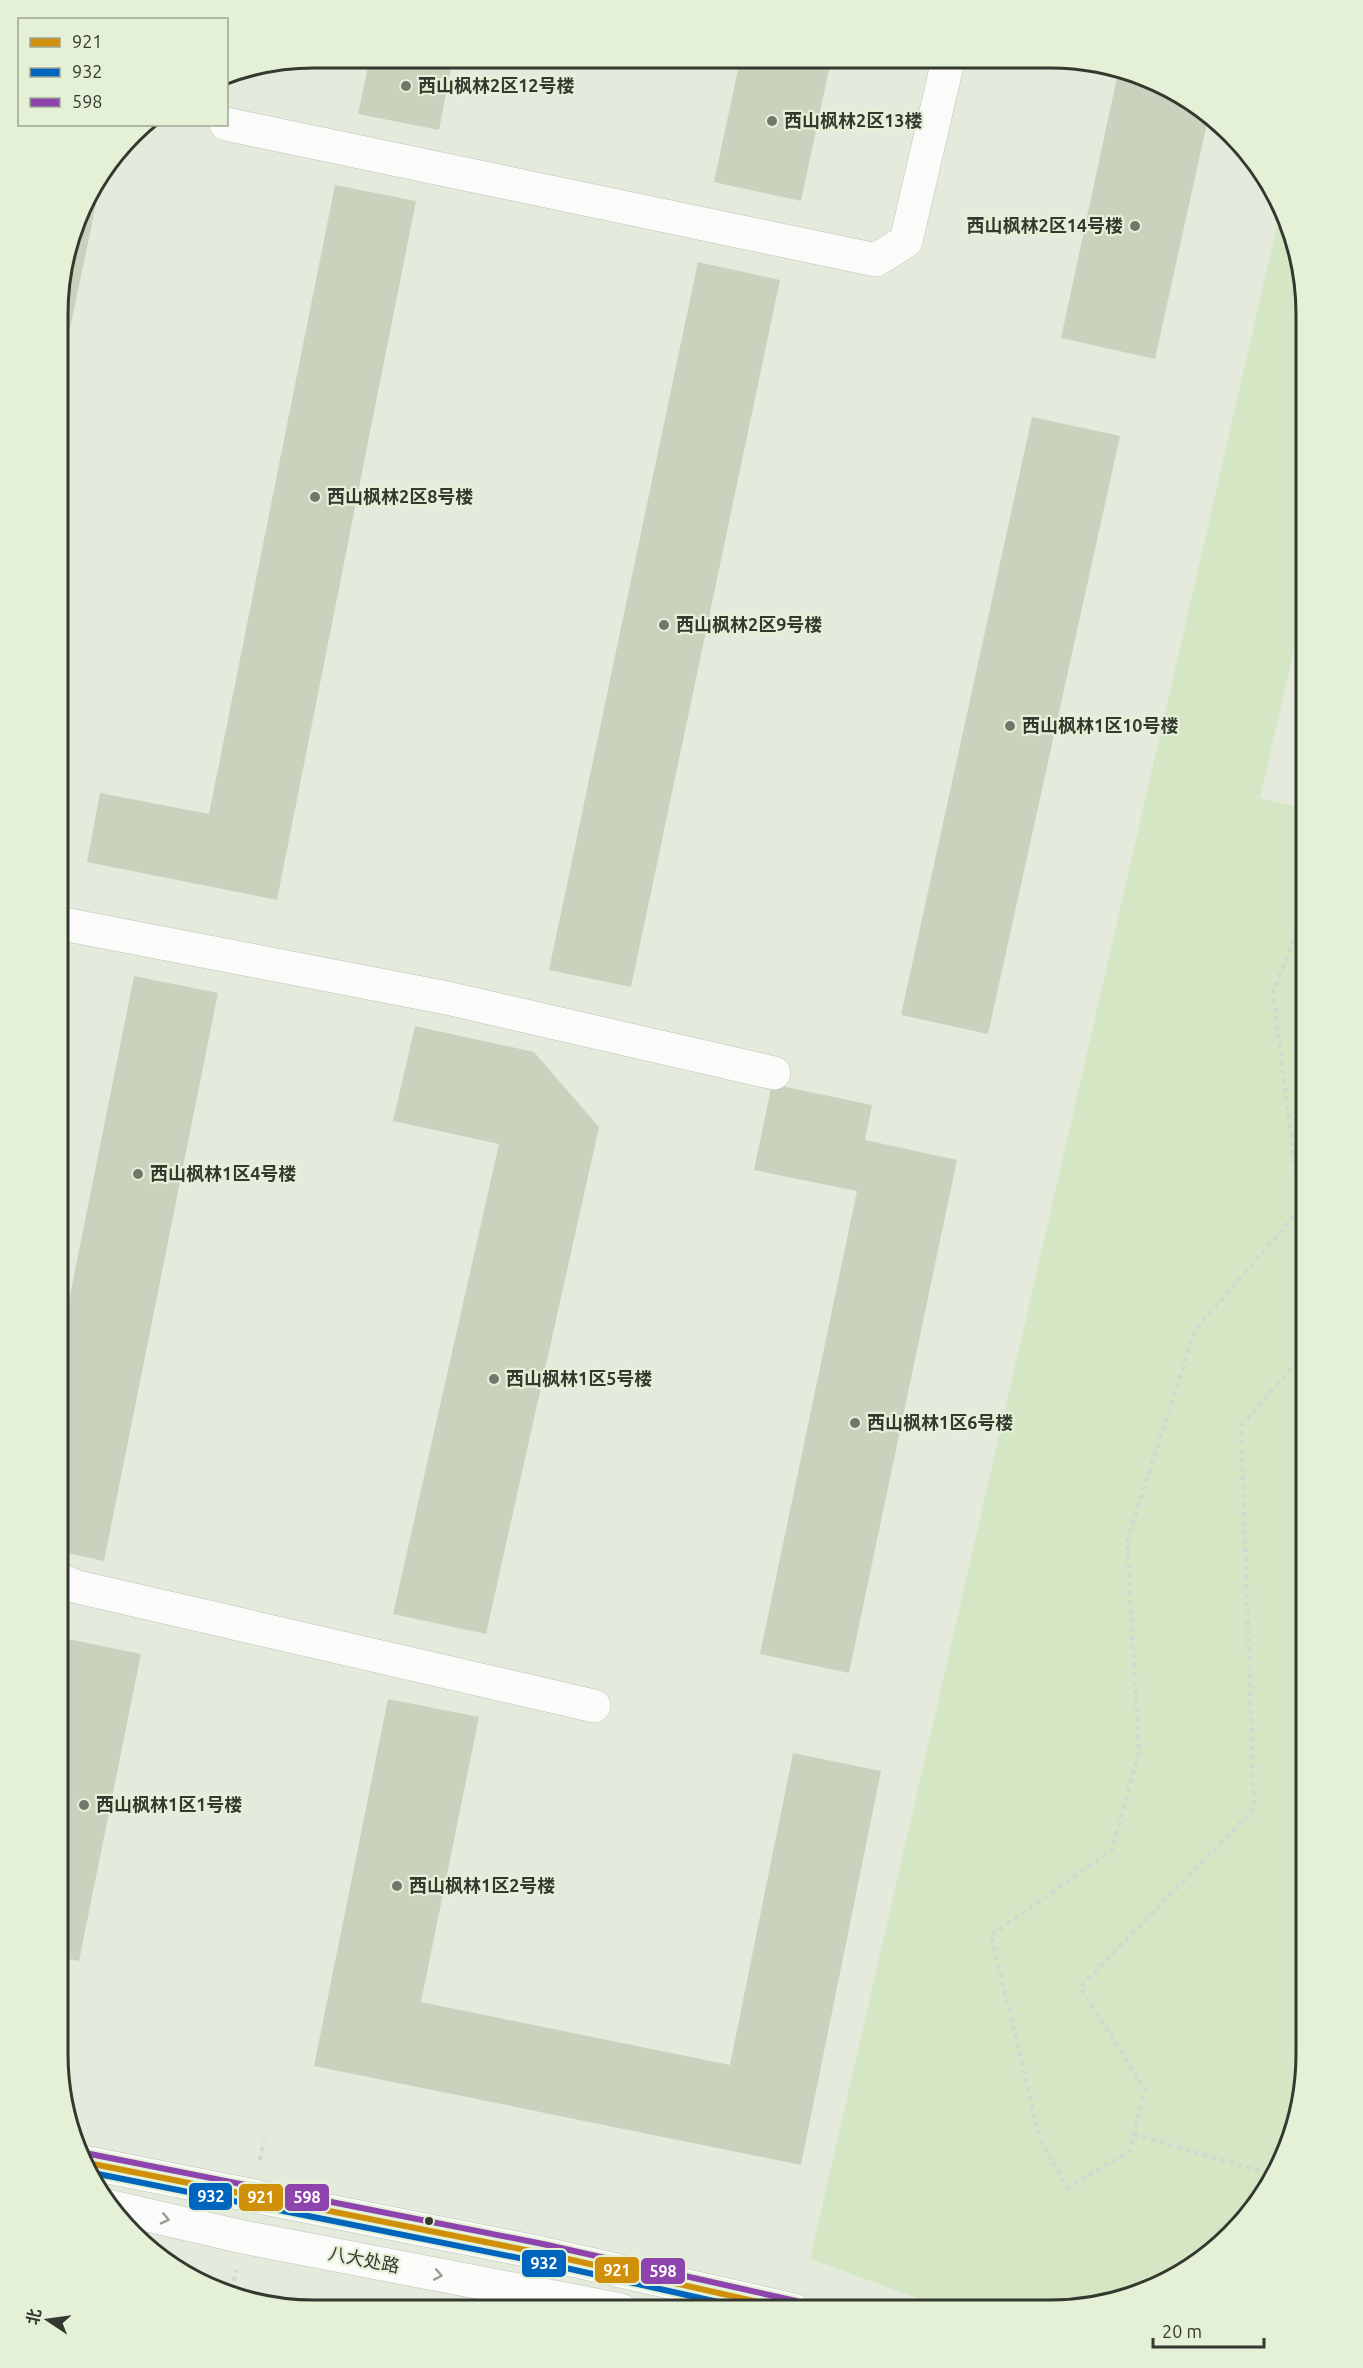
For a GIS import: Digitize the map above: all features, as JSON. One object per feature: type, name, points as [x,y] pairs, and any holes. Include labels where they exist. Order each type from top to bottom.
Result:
[{"type":"street","points":[[228,124],[876,260],[906,241],[946,68]]},
{"type":"street","points":[[68,925],[447,998],[774,1073]]},
{"type":"street","points":[[68,1583],[594,1706]]},
{"type":"street","points":[[93,2164],[541,2253],[750,2300]]},
{"type":"street","name":"八大处路","points":[[122,2209],[243,2237],[569,2300]]},
{"type":"path","points":[[1296,932],[1273,993],[1296,1177]]},
{"type":"path","points":[[1296,1214],[1195,1330],[1127,1541],[1138,1752],[1112,1850],[991,1935],[1040,2139],[1066,2188],[1130,2151],[1144,2089],[1080,1987],[1254,1809],[1240,1426],[1296,1362]]},
{"type":"path","points":[[1134,2134],[1266,2173]]},
{"type":"green space","points":[[1278,222],[1291,265],[1296,313],[1296,641],[1260,798],[1296,807],[1296,2055],[1291,2103],[1270,2164],[1263,2178],[1235,2217],[1212,2240],[1173,2268],[1129,2287],[1098,2296],[1066,2300],[923,2300],[810,2259]]},
{"type":"building","name":"西山枫林2区12号楼","points":[[368,68],[451,68],[439,130],[358,114]]},
{"type":"building","name":"西山枫林2区13楼","points":[[738,68],[829,68],[801,201],[714,182]]},
{"type":"building","name":"西山枫林2区14号楼","points":[[1117,77],[1144,86],[1173,100],[1207,124],[1155,359],[1061,338]]},
{"type":"building","name":"西山枫林2区8号楼","points":[[335,185],[416,201],[277,900],[87,862],[100,793],[209,814]]},
{"type":"building","points":[[98,193],[68,338],[68,297],[72,265],[86,219]]},
{"type":"building","name":"西山枫林2区9号楼","points":[[698,262],[780,280],[631,987],[549,970]]},
{"type":"building","name":"西山枫林1区10号楼","points":[[1032,417],[1120,436],[988,1034],[901,1015]]},
{"type":"building","name":"西山枫林1区4号楼","points":[[134,976],[218,993],[104,1561],[68,1553],[68,1305]]},
{"type":"building","name":"西山枫林1区5号楼","points":[[415,1026],[534,1052],[599,1127],[486,1634],[393,1614],[499,1144],[393,1121]]},
{"type":"building","name":"西山枫林1区6号楼","points":[[772,1084],[872,1105],[865,1140],[957,1160],[849,1673],[760,1654],[857,1191],[754,1170]]},
{"type":"building","name":"西山枫林1区1号楼","points":[[68,1639],[141,1654],[79,1961],[68,1959]]},
{"type":"building","name":"西山枫林1区2号楼","points":[[388,1699],[479,1717],[421,2002],[730,2065],[793,1753],[881,1771],[801,2165],[314,2066]]},
{"type":"transit line","name":"598","points":[[88,2154],[543,2244],[792,2300]]},
{"type":"transit line","name":"921","points":[[93,2164],[541,2253],[750,2300]]},
{"type":"transit line","name":"932","points":[[98,2174],[539,2262],[709,2300]]},
{"type":"place","name":"西山枫林2区12号楼","points":[[406,86]]},
{"type":"place","name":"西山枫林2区13楼","points":[[772,121]]},
{"type":"place","name":"西山枫林2区14号楼","points":[[1135,226]]},
{"type":"place","name":"西山枫林2区8号楼","points":[[315,497]]},
{"type":"place","name":"西山枫林2区9号楼","points":[[664,625]]},
{"type":"place","name":"西山枫林1区10号楼","points":[[1010,726]]},
{"type":"place","name":"西山枫林1区4号楼","points":[[138,1174]]},
{"type":"place","name":"西山枫林1区5号楼","points":[[494,1379]]},
{"type":"place","name":"西山枫林1区6号楼","points":[[855,1423]]},
{"type":"place","name":"西山枫林1区1号楼","points":[[84,1805]]},
{"type":"place","name":"西山枫林1区2号楼","points":[[397,1886]]}]
